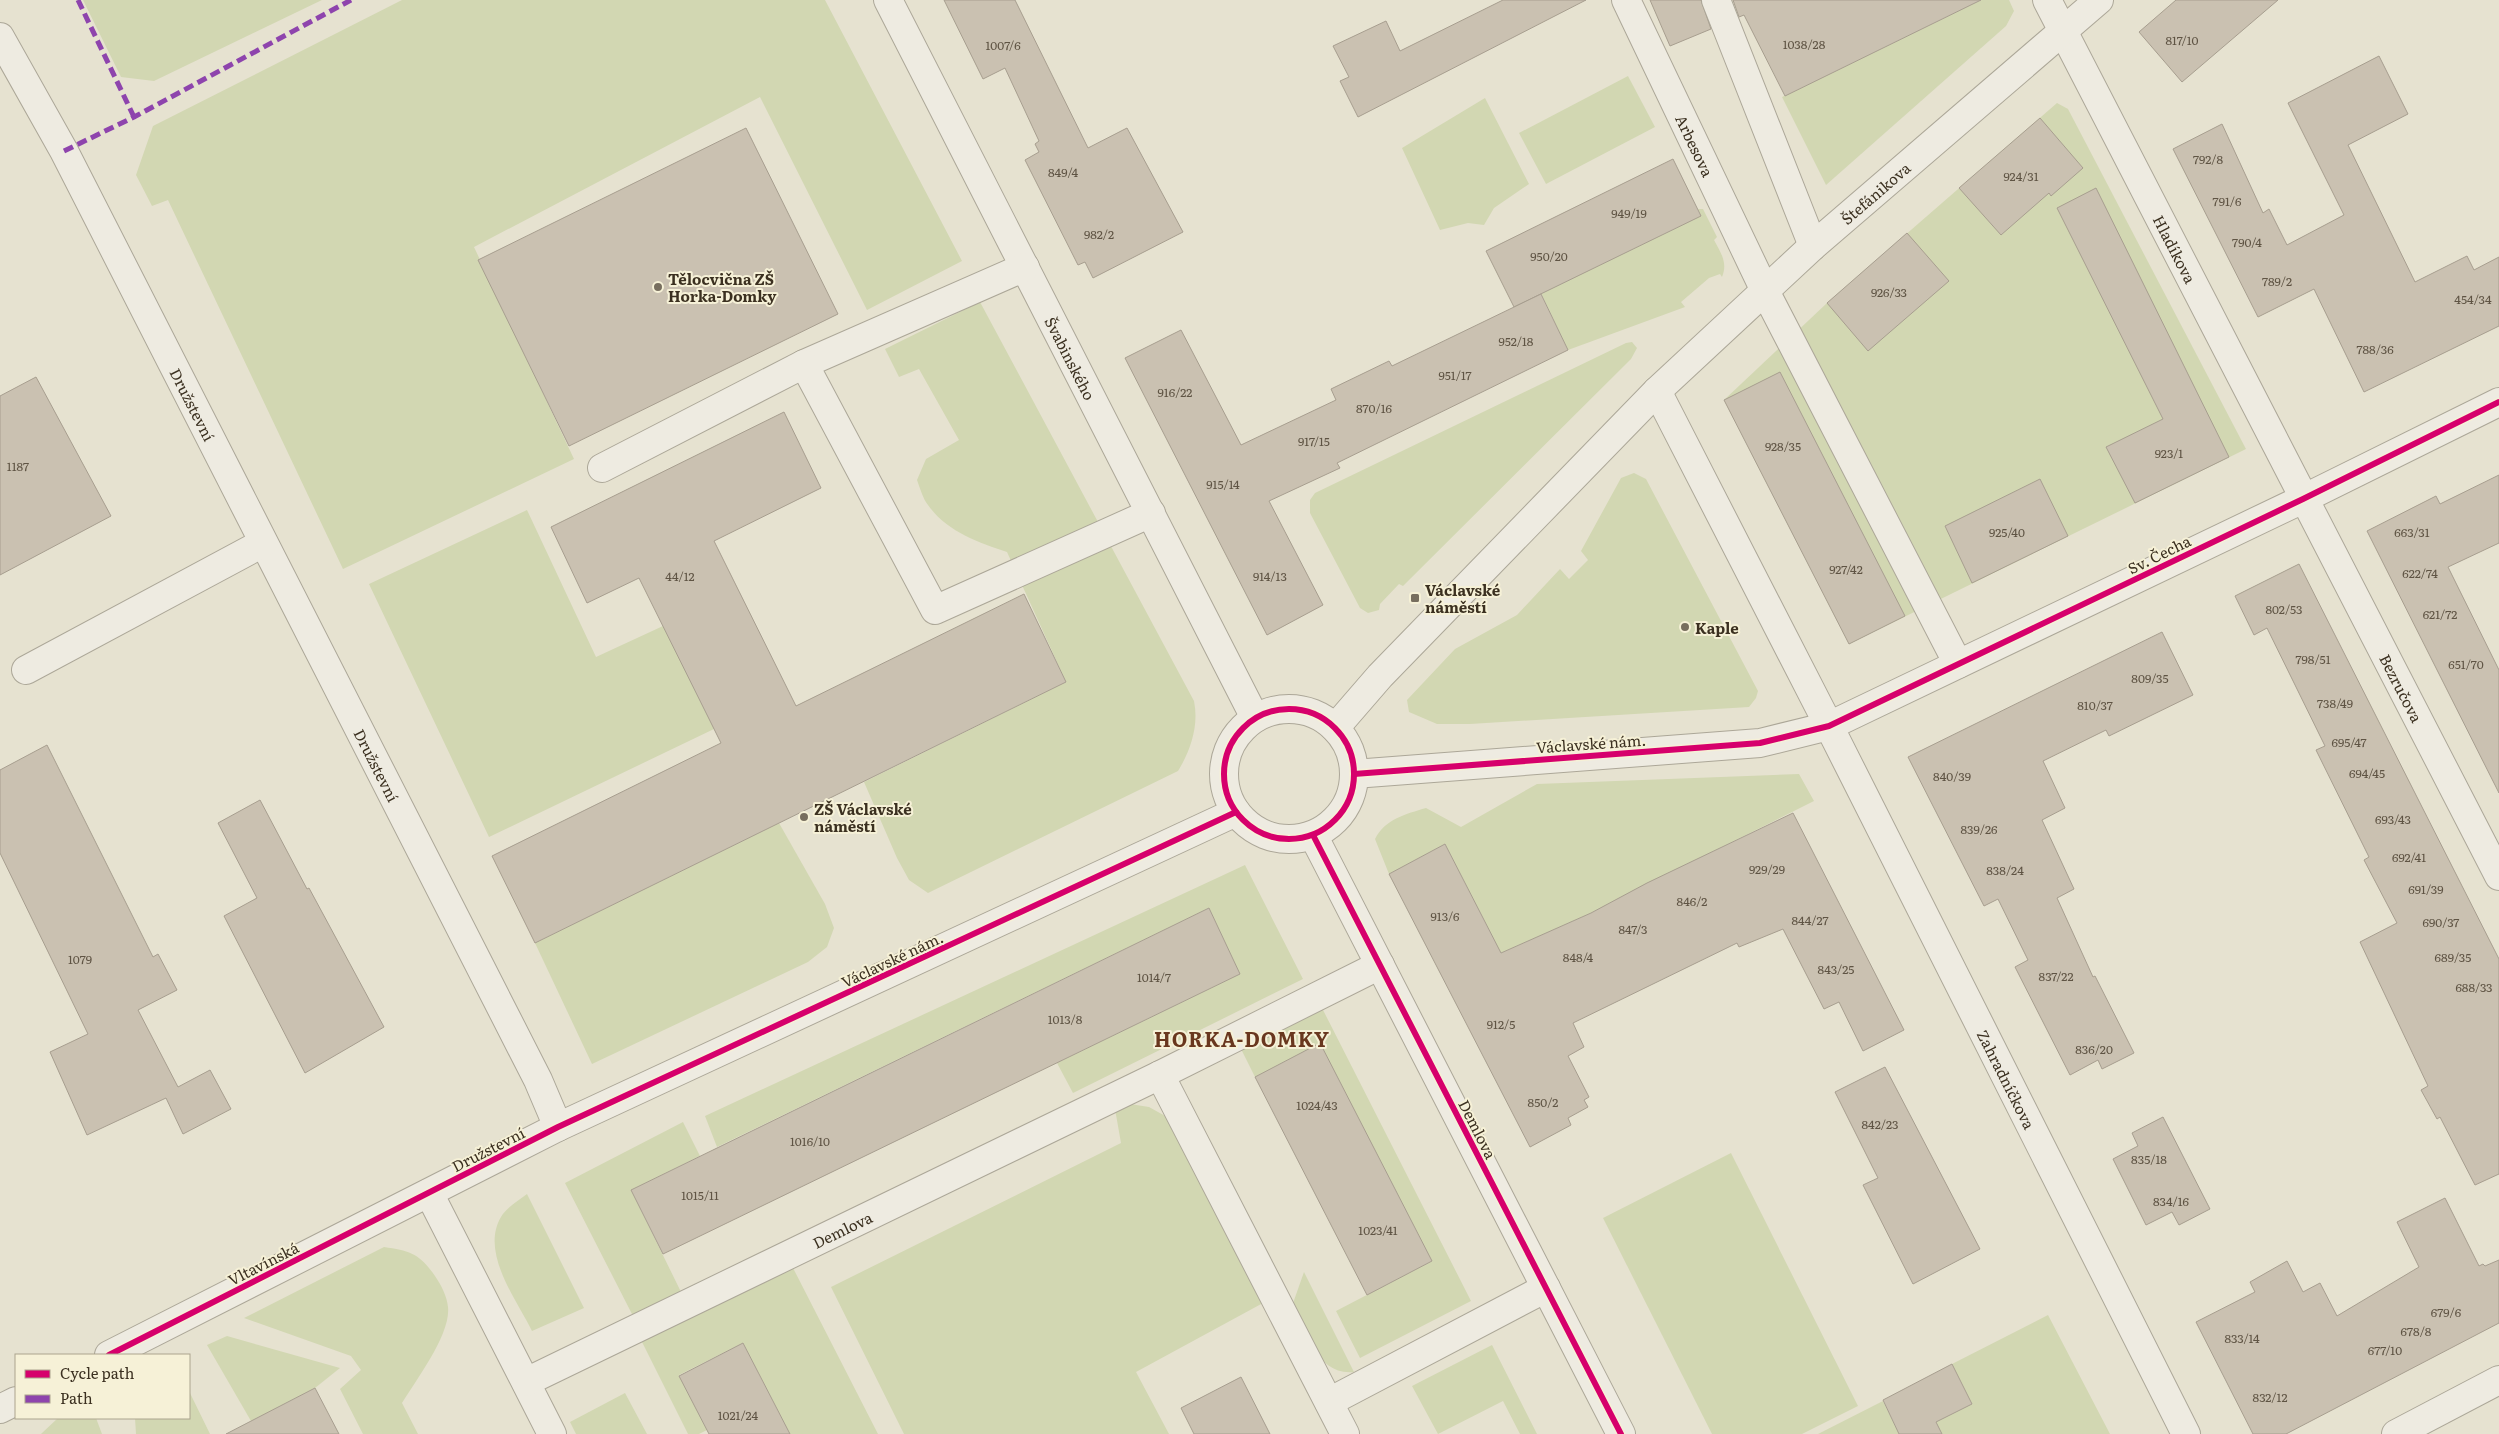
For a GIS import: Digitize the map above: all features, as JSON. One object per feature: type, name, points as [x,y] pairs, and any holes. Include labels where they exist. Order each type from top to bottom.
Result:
[{"type":"street","name":"Švabinského","points":[[888,0],[1255,718]]},
{"type":"street","name":"Arbesova","points":[[1626,0],[1765,291],[1958,664]]},
{"type":"street","points":[[1716,0],[1813,246]]},
{"type":"street","name":"Hladíkova","points":[[2047,0],[2303,499]]},
{"type":"street","name":"Štefánikova","points":[[1657,391],[1813,246],[2100,0]]},
{"type":"street","name":"Družstevní","points":[[0,37],[64,151],[538,1080],[558,1128],[429,1193]]},
{"type":"street","points":[[602,468],[804,364],[1025,267]]},
{"type":"street","points":[[804,364],[935,610],[1151,512]]},
{"type":"street","points":[[1335,728],[1380,676],[1657,391],[1829,726]]},
{"type":"street","name":"Sv. Čecha","points":[[1829,726],[2303,499],[2499,402]]},
{"type":"street","name":"Bezručova","points":[[2303,499],[2499,876]]},
{"type":"street","points":[[26,670],[264,543]]},
{"type":"street","points":[[1284,708],[1302,710],[1317,715],[1335,728],[1350,750],[1354,774],[1350,798],[1341,814],[1328,826],[1314,835],[1297,839],[1279,839],[1255,829],[1236,812],[1227,796],[1224,780],[1224,762],[1229,746],[1239,731],[1255,718],[1284,708]]},
{"type":"street","name":"Václavské nám.","points":[[1354,774],[1760,743],[1829,726]]},
{"type":"street","name":"Zahradníčkova","points":[[1829,726],[2186,1434]]},
{"type":"street","name":"Václavské nám.","points":[[558,1128],[1236,812]]},
{"type":"street","name":"Demlova","points":[[1314,835],[1621,1434]]},
{"type":"street","name":"Demlova","points":[[526,1382],[1160,1075],[1380,965]]},
{"type":"street","points":[[1160,1075],[1345,1434]]},
{"type":"street","points":[[429,1193],[552,1434]]},
{"type":"street","name":"Vltavínská","points":[[111,1354],[429,1193]]},
{"type":"street","points":[[1329,1402],[1546,1288]]},
{"type":"street","points":[[2396,1434],[2499,1380]]},
{"type":"street","points":[[0,1409],[15,1402]]},
{"type":"green space","points":[[83,0],[322,0],[154,81],[121,77]]},
{"type":"green space","points":[[402,0],[825,0],[962,261],[867,310],[760,97],[474,247],[574,459],[343,569],[168,200],[152,206],[136,175],[153,126]]},
{"type":"green space","points":[[1981,0],[2009,0],[2014,11],[2006,26],[1826,185],[1782,97]]},
{"type":"green space","points":[[1628,76],[1655,127],[1546,184],[1519,133]]},
{"type":"green space","points":[[1485,98],[1529,184],[1494,208],[1484,225],[1468,223],[1440,230],[1402,148]]},
{"type":"green space","points":[[2057,103],[2068,109],[2246,449],[1849,644],[1724,400],[1827,303]]},
{"type":"green space","points":[[1698,209],[1703,209],[1717,237],[1714,240],[1724,263],[1722,277],[1720,274],[1709,278],[1681,302],[1685,307],[1568,350],[1541,293],[1701,216]]},
{"type":"green space","points":[[980,302],[1194,701],[1195,728],[1187,755],[1178,771],[928,893],[909,880],[897,858],[864,782],[1066,682],[1007,552],[985,545],[954,529],[935,514],[925,500],[917,480],[926,459],[959,440],[919,369],[899,377],[885,349]]},
{"type":"green space","points":[[1632,342],[1637,348],[1631,359],[1403,586],[1399,584],[1380,604],[1379,610],[1368,613],[1360,608],[1310,513],[1310,500],[1315,493],[1626,343]]},
{"type":"green space","name":"Václavské náměstí","points":[[1634,473],[1646,479],[1758,691],[1756,698],[1749,707],[1470,724],[1437,724],[1409,712],[1407,700],[1455,649],[1517,615],[1560,569],[1569,579],[1588,560],[1581,551],[1621,478]]},
{"type":"green space","points":[[527,510],[596,657],[663,626],[714,729],[489,837],[369,584]]},
{"type":"green space","points":[[1799,774],[1814,801],[1591,913],[1501,953],[1445,844],[1389,874],[1375,839],[1379,832],[1390,822],[1426,808],[1461,827],[1537,784]]},
{"type":"green space","points":[[779,823],[825,904],[834,928],[827,947],[808,962],[592,1064],[535,943]]},
{"type":"green space","points":[[1245,865],[1303,979],[1073,1093],[1057,1063],[1240,974],[1209,908],[717,1147],[705,1116]]},
{"type":"green space","points":[[1322,1008],[1471,1301],[1360,1358],[1336,1311],[1432,1261],[1320,1044],[1255,1077],[1240,1047]]},
{"type":"green space","points":[[1130,1104],[1149,1107],[1167,1117],[1263,1303],[1136,1372],[1169,1434],[904,1434],[831,1287],[1121,1143],[1115,1109]]},
{"type":"green space","points":[[683,1122],[700,1156],[631,1190],[681,1292],[633,1316],[565,1183]]},
{"type":"green space","points":[[1731,1153],[1858,1406],[1802,1434],[1712,1434],[1603,1218]]},
{"type":"green space","points":[[527,1194],[584,1308],[532,1331],[503,1275],[497,1260],[495,1245],[496,1231],[501,1217],[509,1207]]},
{"type":"green space","points":[[384,1247],[413,1254],[424,1262],[439,1283],[448,1307],[444,1330],[438,1343],[402,1403],[418,1434],[363,1434],[340,1389],[361,1370],[351,1356],[244,1318]]},
{"type":"green space","points":[[792,1266],[878,1434],[790,1434],[743,1343],[679,1375],[707,1430],[699,1434],[688,1434],[641,1340]]},
{"type":"green space","points":[[1304,1272],[1354,1372],[1342,1371],[1331,1367],[1322,1360],[1308,1340],[1292,1306]]},
{"type":"green space","points":[[2048,1315],[2110,1434],[1942,1434],[1936,1422],[1972,1404],[1952,1364]]},
{"type":"green space","points":[[227,1336],[340,1368],[315,1388],[251,1421],[207,1345]]},
{"type":"green space","points":[[1492,1345],[1537,1434],[1520,1434],[1503,1401],[1438,1434],[1412,1386]]},
{"type":"green space","points":[[190,1393],[210,1434],[136,1434],[135,1419],[190,1419]]},
{"type":"green space","points":[[625,1393],[647,1434],[576,1434],[570,1422]]},
{"type":"green space","points":[[1883,1401],[1899,1434],[1818,1434]]},
{"type":"green space","points":[[57,1419],[96,1419],[102,1434],[41,1434]]},
{"type":"building","points":[[944,0],[1015,0],[1088,148],[1127,128],[1183,232],[1093,278],[1085,262],[1078,265],[1025,160],[1039,152],[1035,144],[1039,141],[1005,68],[983,79]]},
{"type":"building","points":[[1503,0],[1586,0],[1358,117],[1340,81],[1349,77],[1333,46],[1386,21],[1400,51]]},
{"type":"building","points":[[1650,0],[1701,0],[1711,29],[1670,46]]},
{"type":"building","points":[[1733,0],[1981,0],[1785,96],[1744,15],[1739,17]]},
{"type":"building","points":[[2176,0],[2278,0],[2182,82],[2139,32]]},
{"type":"building","points":[[2379,56],[2408,114],[2348,145],[2415,282],[2467,256],[2474,270],[2499,257],[2499,326],[2364,392],[2314,289],[2258,317],[2173,149],[2222,124],[2263,213],[2269,209],[2287,245],[2344,215],[2288,103]]},
{"type":"building","points":[[2040,118],[2083,168],[2051,196],[2049,193],[2001,235],[1959,188]]},
{"type":"building","name":"Tělocvična ZŠ Horka-Domky","points":[[746,128],[838,314],[569,446],[478,260]]},
{"type":"building","points":[[1673,159],[1701,216],[1514,307],[1486,251]]},
{"type":"building","points":[[2096,188],[2229,457],[2135,503],[2106,447],[2163,419],[2057,208]]},
{"type":"building","points":[[1907,233],[1949,281],[1868,351],[1827,303]]},
{"type":"building","points":[[1541,294],[1568,350],[1337,463],[1340,468],[1269,501],[1323,605],[1267,635],[1125,358],[1181,330],[1241,445],[1336,400],[1331,389],[1389,361],[1392,366]]},
{"type":"building","points":[[1780,372],[1905,616],[1849,644],[1724,400]]},
{"type":"building","points":[[36,377],[111,516],[0,575],[0,396]]},
{"type":"building","points":[[784,412],[821,488],[714,541],[796,706],[1024,594],[1066,682],[535,943],[492,856],[721,743],[639,578],[587,603],[551,527]]},
{"type":"building","points":[[2499,475],[2499,543],[2448,567],[2499,670],[2499,793],[2367,531],[2436,496],[2440,504]]},
{"type":"building","points":[[2040,479],[2068,536],[1972,583],[1945,526]]},
{"type":"building","points":[[2299,564],[2499,959],[2499,1174],[2475,1185],[2440,1117],[2437,1119],[2421,1090],[2428,1086],[2360,942],[2397,923],[2364,860],[2369,857],[2316,750],[2325,746],[2267,628],[2254,635],[2235,596]]},
{"type":"building","points":[[2162,632],[2193,695],[2109,736],[2106,730],[2043,761],[2065,808],[2042,820],[2074,889],[2057,898],[2093,977],[2095,976],[2134,1053],[2102,1069],[2098,1060],[2070,1075],[2015,967],[2028,960],[1998,899],[1984,906],[1908,757]]},
{"type":"building","points":[[47,745],[153,957],[158,954],[177,990],[138,1010],[178,1087],[210,1070],[231,1109],[183,1134],[166,1098],[87,1135],[50,1052],[88,1034],[0,853],[0,770]]},
{"type":"building","points":[[260,800],[384,1027],[305,1073],[224,916],[257,898],[218,823]]},
{"type":"building","points":[[1793,813],[1904,1030],[1863,1051],[1839,1002],[1824,1009],[1783,929],[1739,947],[1737,943],[1573,1023],[1584,1047],[1568,1056],[1589,1097],[1584,1100],[1588,1107],[1568,1118],[1571,1125],[1530,1147],[1389,874],[1445,844],[1501,953],[1591,913],[1647,883]]},
{"type":"building","points":[[1209,908],[1240,974],[663,1254],[631,1190]]},
{"type":"building","points":[[1320,1043],[1432,1261],[1367,1295],[1255,1077]]},
{"type":"building","points":[[1885,1067],[1980,1249],[1913,1284],[1863,1185],[1878,1178],[1835,1092]]},
{"type":"building","points":[[2163,1117],[2210,1209],[2179,1225],[2172,1212],[2146,1225],[2113,1159],[2138,1146],[2132,1133]]},
{"type":"building","points":[[2445,1198],[2479,1266],[2483,1264],[2485,1266],[2499,1260],[2499,1323],[2286,1434],[2253,1434],[2196,1322],[2255,1292],[2250,1282],[2287,1261],[2303,1292],[2320,1283],[2337,1316],[2419,1267],[2397,1222]]},
{"type":"building","points":[[743,1343],[790,1434],[709,1434],[679,1376]]},
{"type":"building","points":[[1952,1364],[1972,1404],[1936,1422],[1942,1434],[1899,1434],[1883,1400]]},
{"type":"building","points":[[1241,1377],[1270,1434],[1194,1434],[1181,1408]]},
{"type":"building","points":[[315,1388],[339,1434],[226,1434]]},
{"type":"marked path","points":[[78,0],[134,117]]},
{"type":"marked path","points":[[64,151],[134,117],[351,0]]},
{"type":"cycle path","points":[[1354,774],[1760,743],[1829,726],[2303,499],[2499,402]]},
{"type":"cycle path","points":[[1289,709],[1302,710],[1314,714],[1335,728],[1349,749],[1353,761],[1354,774],[1353,787],[1349,799],[1335,820],[1314,834],[1302,838],[1289,839],[1276,838],[1264,834],[1243,820],[1229,799],[1225,787],[1224,774],[1225,761],[1229,749],[1243,728],[1264,714],[1276,710],[1289,709]]},
{"type":"cycle path","points":[[111,1354],[558,1127],[1236,812]]},
{"type":"cycle path","points":[[1313,835],[1621,1434]]},
{"type":"place","name":"Tělocvična ZŠ Horka-Domky","points":[[658,287]]},
{"type":"place","name":"Václavské náměstí","points":[[1415,598]]},
{"type":"place","name":"Kaple","points":[[1685,627]]},
{"type":"place","name":"ZŠ Václavské náměstí","points":[[804,817]]},
{"type":"district","name":"HORKA-DOMKY","points":[[1242,1038]]}]
